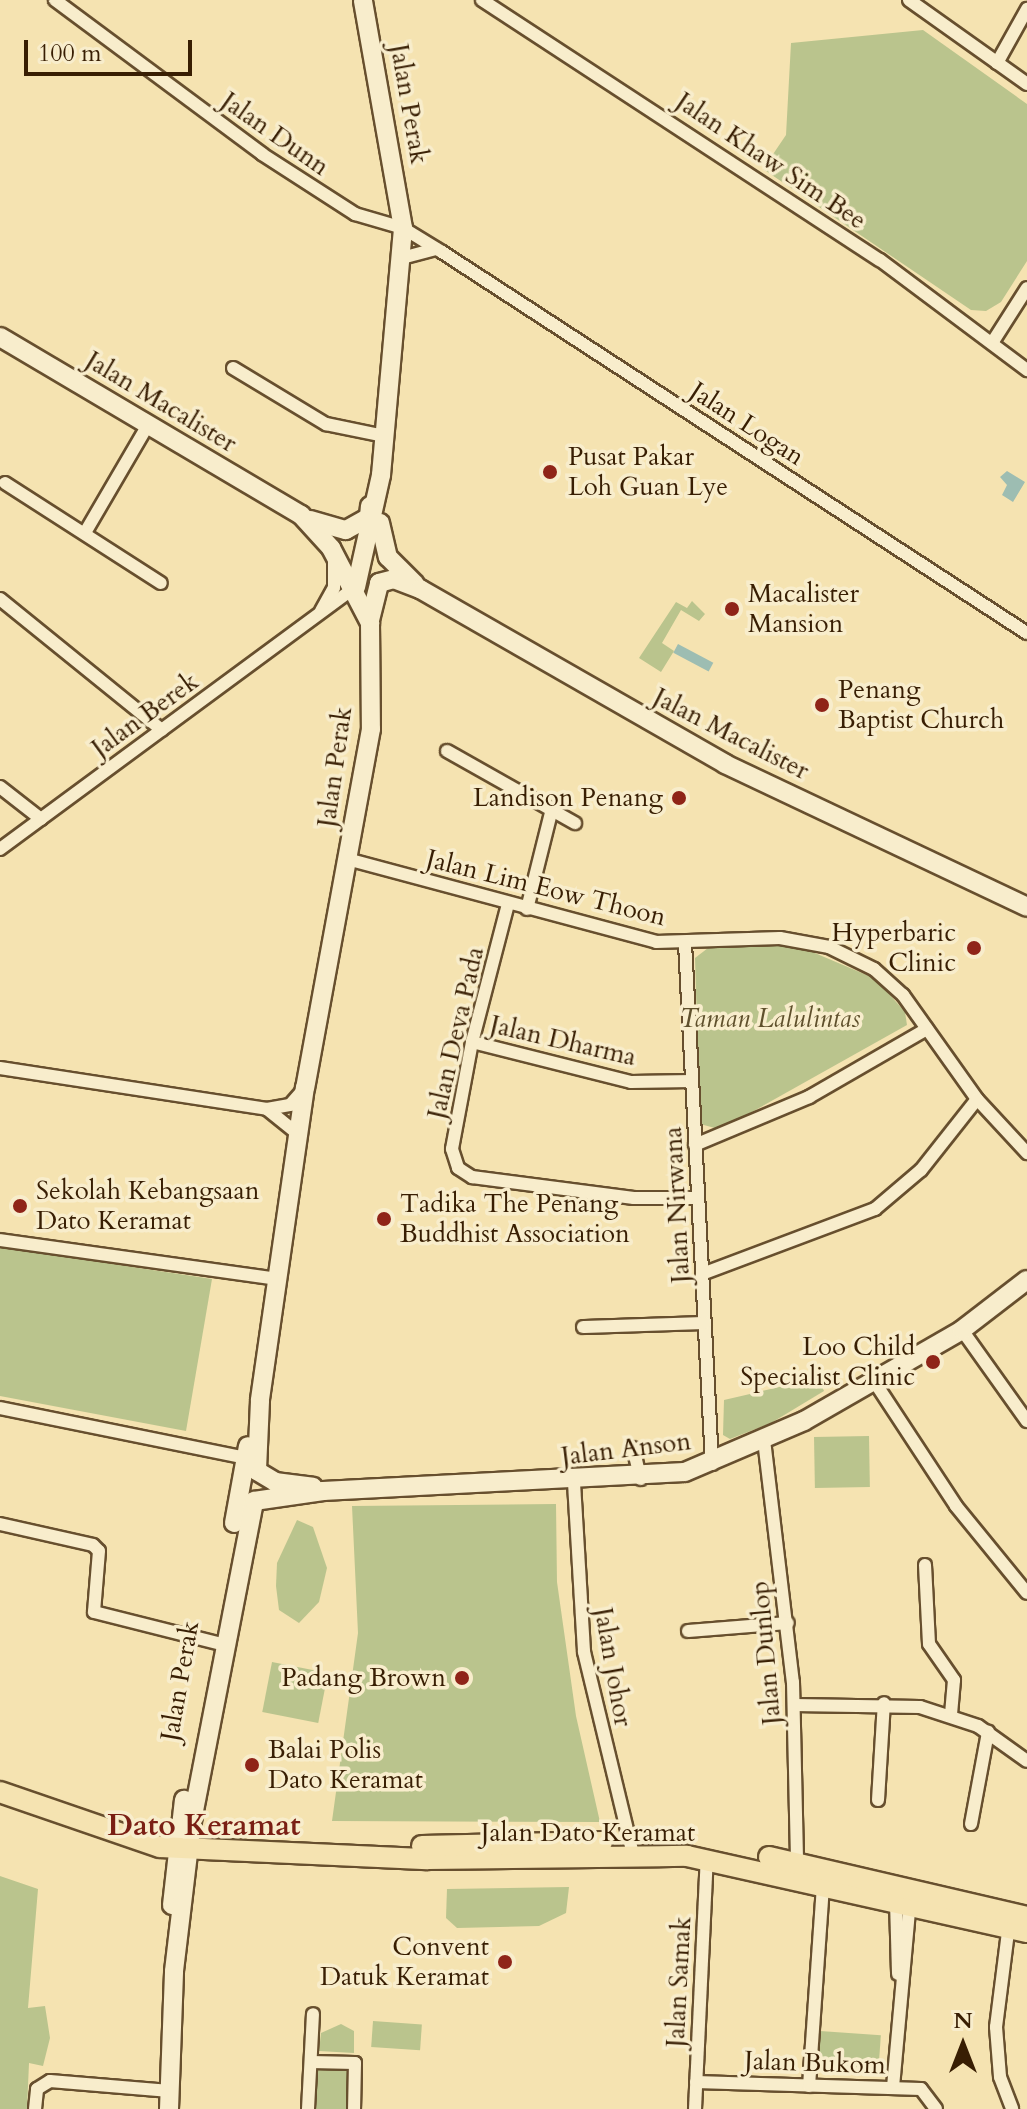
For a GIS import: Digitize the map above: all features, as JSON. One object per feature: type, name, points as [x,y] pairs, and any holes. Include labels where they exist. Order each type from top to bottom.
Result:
[{"type":"main road","name":"Jalan Perak","points":[[323,1491],[275,1482],[257,1471],[260,1401],[305,1087],[371,729],[370,623],[356,587],[378,491],[403,228],[363,0]]},
{"type":"main road","name":"Jalan Macalister","points":[[0,337],[301,515],[331,548],[356,587]]},
{"type":"main road","points":[[301,515],[346,530],[369,517],[384,436]]},
{"type":"main road","points":[[378,491],[385,551],[420,589]]},
{"type":"main road","points":[[370,623],[379,583],[394,579],[420,589]]},
{"type":"main road","name":"Jalan Macalister","points":[[420,589],[725,764],[1027,907]]},
{"type":"main road","name":"Jalan Anson","points":[[323,1491],[641,1479],[712,1464],[764,1440],[962,1330],[1027,1280]]},
{"type":"main road","name":"Jalan Perak","points":[[222,1641],[246,1458],[260,1401]]},
{"type":"main road","name":"Jalan Perak","points":[[169,2100],[182,1844],[250,1506],[323,1491]]},
{"type":"main road","points":[[0,1778],[182,1844]]},
{"type":"main road","points":[[0,1792],[182,1844]]},
{"type":"main road","name":"Jalan Dato Keramat","points":[[182,1844],[632,1849],[691,1844],[797,1863],[906,1898],[1021,1925]]},
{"type":"main road","name":"Jalan Dato Keramat","points":[[632,1849],[707,1858],[823,1885],[997,1910],[1021,1925]]},
{"type":"street","name":"Jalan Dunn","points":[[55,0],[262,154],[355,214],[403,228]]},
{"type":"street","name":"Jalan Khaw Sim Bee","points":[[482,0],[780,193],[1027,370]]},
{"type":"street","points":[[909,0],[1027,84]]},
{"type":"street","points":[[997,63],[1027,9]]},
{"type":"street","name":"Jalan Logan","points":[[403,228],[1027,633]]},
{"type":"street","points":[[402,258],[421,248],[442,252]]},
{"type":"street","points":[[992,343],[1027,288]]},
{"type":"street","points":[[233,368],[326,424],[384,436]]},
{"type":"street","points":[[86,531],[148,425]]},
{"type":"street","points":[[5,483],[86,531],[161,583]]},
{"type":"street","name":"Jalan Berek","points":[[316,617],[334,588],[331,548]]},
{"type":"street","name":"Jalan Berek","points":[[0,849],[356,587]]},
{"type":"street","points":[[0,599],[162,730]]},
{"type":"street","points":[[447,751],[551,813],[575,823]]},
{"type":"street","points":[[0,787],[41,819]]},
{"type":"street","points":[[527,909],[551,813]]},
{"type":"street","name":"Jalan Lim Eow Thoon","points":[[347,859],[627,937],[685,943],[780,938],[829,947],[887,979],[977,1099],[1027,1153]]},
{"type":"street","name":"Jalan Deva Pada","points":[[508,904],[472,1042],[452,1149],[463,1174],[634,1198],[698,1198]]},
{"type":"street","name":"Jalan Nirwana","points":[[685,943],[712,1464]]},
{"type":"street","points":[[695,1145],[809,1097],[927,1029]]},
{"type":"street","name":"Jalan Dharma","points":[[472,1042],[631,1082],[692,1081]]},
{"type":"street","points":[[0,1068],[267,1109],[290,1105],[305,1087]]},
{"type":"street","points":[[702,1274],[875,1209],[921,1170],[977,1099]]},
{"type":"street","points":[[267,1109],[298,1134]]},
{"type":"street","points":[[0,1240],[277,1279]]},
{"type":"street","points":[[583,1327],[705,1323]]},
{"type":"street","points":[[962,1330],[1027,1421]]},
{"type":"street","points":[[874,1381],[956,1506],[1027,1593]]},
{"type":"street","points":[[0,1408],[246,1458]]},
{"type":"street","name":"Jalan Dunlop","points":[[764,1440],[788,1623],[794,1705],[797,1863]]},
{"type":"street","points":[[633,1448],[641,1479]]},
{"type":"street","name":"Jalan Johor","points":[[574,1483],[584,1652],[632,1849]]},
{"type":"street","points":[[0,1524],[93,1545],[99,1551],[94,1612],[222,1641]]},
{"type":"street","points":[[925,1571],[930,1648],[954,1680],[951,1715]]},
{"type":"street","points":[[688,1631],[788,1623]]},
{"type":"street","points":[[878,1800],[884,1703]]},
{"type":"street","points":[[794,1705],[884,1703],[951,1715],[988,1732],[1027,1761]]},
{"type":"street","points":[[971,1824],[988,1732]]},
{"type":"street","name":"Jalan Samak","points":[[695,2109],[707,1858]]},
{"type":"street","points":[[809,2086],[823,1885]]},
{"type":"street","points":[[893,2087],[898,1974],[906,1898]]},
{"type":"street","points":[[1021,1925],[996,2027],[1000,2077],[1013,2107],[1027,2105]]},
{"type":"street","points":[[308,2109],[313,2014]]},
{"type":"street","points":[[311,2062],[355,2063],[354,2109]]},
{"type":"street","points":[[35,2109],[37,2089],[50,2081],[169,2100]]},
{"type":"street","name":"Jalan Bukom","points":[[696,2082],[893,2087],[934,2103]]},
{"type":"green space","points":[[923,30],[1027,104],[1027,261],[1001,302],[986,311],[971,310],[763,169],[786,135],[791,43]]},
{"type":"green space","points":[[692,601],[705,614],[699,621],[681,610],[662,643],[674,651],[661,672],[639,658],[676,602],[687,608]]},
{"type":"green space","name":"Taman Lalulintas","points":[[796,945],[876,979],[905,1012],[907,1025],[743,1117],[715,1128],[700,1124],[695,958],[708,948]]},
{"type":"green space","points":[[0,1247],[212,1279],[186,1431],[0,1396]]},
{"type":"green space","points":[[818,1378],[824,1391],[771,1423],[730,1439],[723,1435],[724,1400]]},
{"type":"green space","points":[[869,1436],[870,1487],[815,1488],[814,1437]]},
{"type":"green space","name":"Padang Brown","points":[[556,1504],[557,1582],[576,1716],[600,1822],[332,1821],[358,1633],[352,1506]]},
{"type":"green space","points":[[297,1520],[313,1527],[327,1568],[319,1602],[299,1623],[279,1610],[276,1586],[277,1563]]},
{"type":"green space","points":[[272,1662],[328,1673],[318,1723],[262,1712]]},
{"type":"green space","points":[[0,1876],[38,1889],[28,2008],[45,2006],[50,2038],[43,2066],[29,2063],[27,2109],[0,2109]]},
{"type":"green space","points":[[569,1887],[566,1913],[539,1926],[457,1928],[446,1918],[447,1889]]},
{"type":"green space","points":[[373,2021],[422,2024],[420,2050],[371,2047]]},
{"type":"green space","points":[[341,2024],[354,2031],[354,2053],[319,2051],[321,2033]]},
{"type":"green space","points":[[820,2031],[881,2035],[879,2068],[818,2064]]},
{"type":"green space","points":[[318,2068],[348,2070],[348,2109],[314,2109]]},
{"type":"water","points":[[1007,471],[1025,482],[1013,502],[1002,495],[1007,485],[1000,477]]},
{"type":"water","points":[[678,644],[713,663],[709,672],[673,653]]},
{"type":"place","name":"Pusat Pakar Loh Guan Lye","points":[[550,472]]},
{"type":"place","name":"Macalister Mansion","points":[[732,609]]},
{"type":"place","name":"Penang Baptist Church","points":[[822,705]]},
{"type":"place","name":"Landison Penang","points":[[679,798]]},
{"type":"place","name":"Hyperbaric Clinic","points":[[974,948]]},
{"type":"place","name":"Sekolah Kebangsaan Dato Keramat","points":[[20,1206]]},
{"type":"place","name":"Tadika The Penang Buddhist Association","points":[[384,1219]]},
{"type":"place","name":"Loo Child Specialist Clinic","points":[[933,1362]]},
{"type":"place","name":"Padang Brown","points":[[462,1678]]},
{"type":"place","name":"Balai Polis Dato Keramat","points":[[252,1765]]},
{"type":"place","name":"Convent Datuk Keramat","points":[[505,1962]]},
{"type":"district","name":"Dato Keramat","points":[[204,1826]]}]
